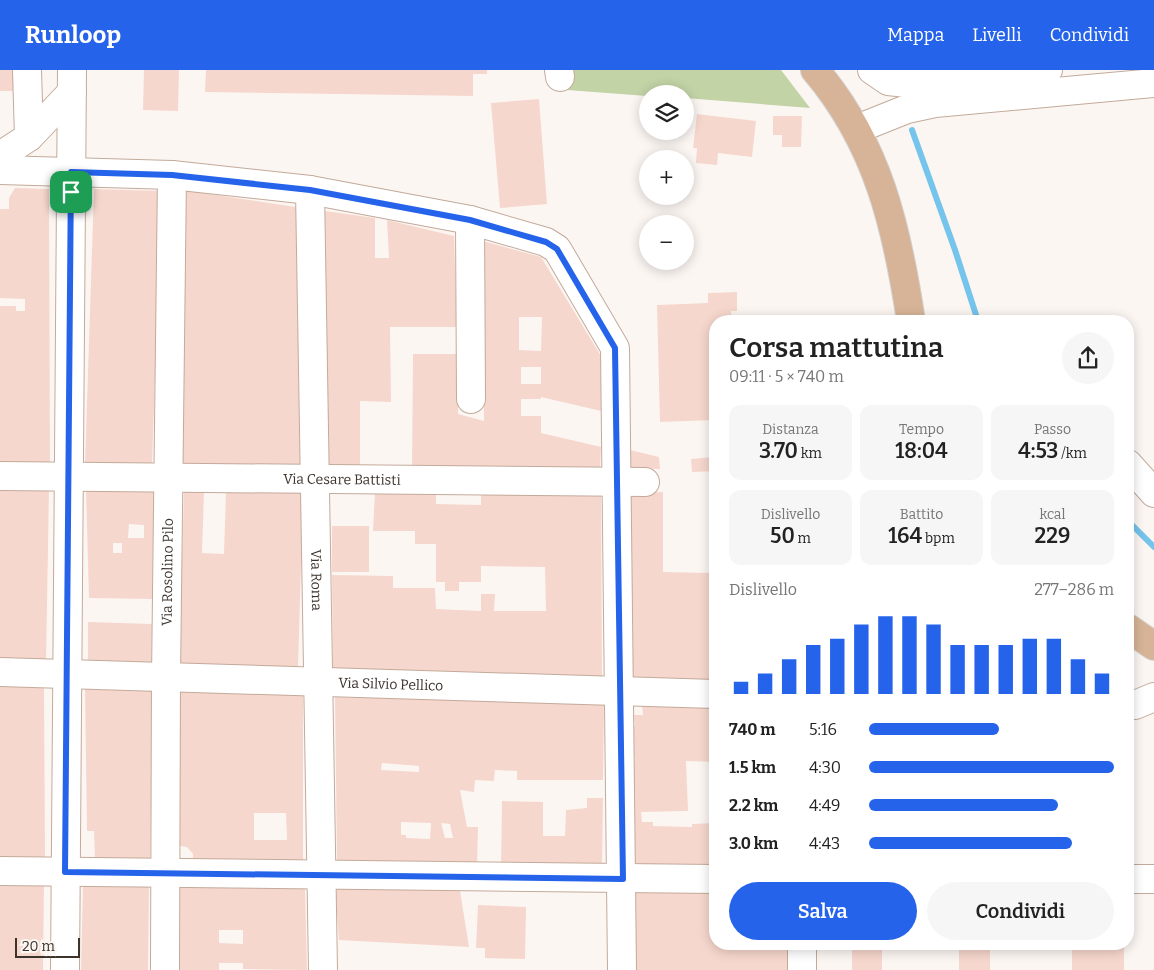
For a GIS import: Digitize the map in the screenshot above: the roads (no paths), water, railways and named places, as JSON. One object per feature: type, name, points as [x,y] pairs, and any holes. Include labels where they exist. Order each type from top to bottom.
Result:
[{"type":"main road","points":[[815,70],[828,85],[857,129],[873,162],[888,206],[904,272],[910,315]]},
{"type":"main road","points":[[1134,632],[1154,646]]},
{"type":"street","points":[[27,70],[29,137]]},
{"type":"street","points":[[872,70],[888,81],[907,83],[960,76],[1048,70]]},
{"type":"street","points":[[0,156],[29,137],[72,81]]},
{"type":"street","points":[[65,970],[72,81]]},
{"type":"street","points":[[857,129],[907,110],[935,103],[1154,83]]},
{"type":"street","points":[[0,170],[172,175],[310,190],[470,220],[546,242],[557,249],[615,348],[623,879],[622,970]]},
{"type":"street","name":"Via Rosolino Pilo","points":[[165,970],[166,677],[172,175]]},
{"type":"street","name":"Via Roma","points":[[310,190],[323,970]]},
{"type":"street","points":[[470,220],[471,399]]},
{"type":"street","points":[[1134,471],[1154,493]]},
{"type":"street","name":"Via Cesare Battisti","points":[[0,476],[315,481],[645,482]]},
{"type":"street","name":"Via Silvio Pellico","points":[[0,672],[620,689],[709,694]]},
{"type":"street","points":[[1134,705],[1154,697]]},
{"type":"street","points":[[0,871],[709,879]]},
{"type":"street","points":[[1134,879],[1154,879]]},
{"type":"street","points":[[802,950],[802,970]]},
{"type":"waterway","points":[[912,130],[976,315]]},
{"type":"waterway","points":[[1134,527],[1154,547]]}]
